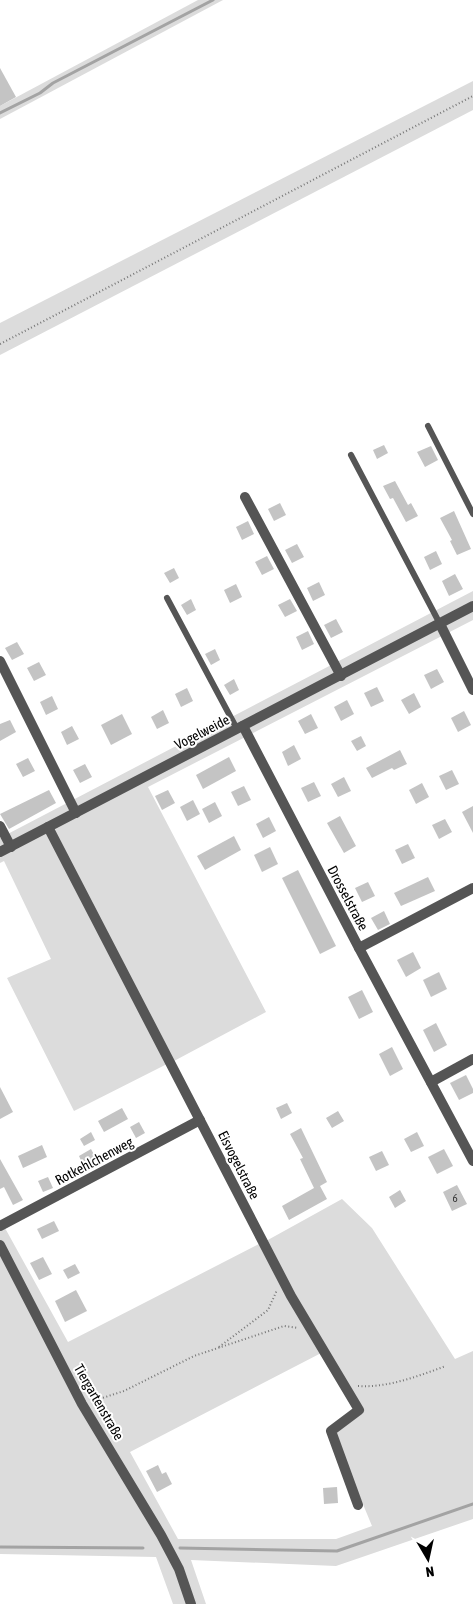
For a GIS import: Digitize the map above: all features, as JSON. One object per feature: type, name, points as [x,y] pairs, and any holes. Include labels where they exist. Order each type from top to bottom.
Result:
[{"type":"street","points":[[246,497],[341,676]]},
{"type":"street","name":"Vogelweide","points":[[0,852],[473,606]]},
{"type":"street","points":[[440,624],[473,690]]},
{"type":"street","points":[[0,661],[76,813]]},
{"type":"street","name":"Drosselstraße","points":[[240,728],[473,1161]]},
{"type":"street","points":[[0,826],[11,847]]},
{"type":"street","name":"Eisvogelstraße","points":[[48,827],[282,1279],[343,1386],[359,1410],[331,1431],[358,1505]]},
{"type":"street","points":[[358,948],[473,888]]},
{"type":"street","points":[[431,1082],[473,1059]]},
{"type":"street","name":"Rotkehlchenweg","points":[[0,1226],[200,1120]]},
{"type":"street","name":"Tiergartenstraße","points":[[0,1245],[82,1404],[162,1535],[179,1569],[191,1604]]},
{"type":"lane","points":[[428,426],[473,514]]},
{"type":"lane","points":[[351,456],[440,624]]},
{"type":"lane","points":[[167,598],[240,728]]},
{"type":"path","points":[[0,344],[473,96]]},
{"type":"path","points":[[217,1348],[268,1310],[282,1279]]},
{"type":"path","points":[[82,1404],[124,1391],[194,1356],[284,1326],[304,1330],[316,1337]]},
{"type":"path","points":[[343,1386],[373,1387],[416,1377],[446,1366]]},
{"type":"shaded area","points":[[198,0],[223,0],[0,119],[0,106]]},
{"type":"shaded area","points":[[473,81],[473,110],[0,355],[0,323]]},
{"type":"shaded area","points":[[473,591],[473,620],[148,787],[266,1012],[174,1061],[266,1241],[342,1199],[372,1228],[455,1359],[473,1351],[473,1519],[336,1566],[191,1560],[206,1604],[173,1604],[156,1557],[0,1554],[0,1219],[68,1342],[261,1243],[167,1064],[74,1111],[7,978],[51,959],[4,861],[0,863],[0,838]],"holes":[[[327,1350],[363,1408],[333,1432],[372,1526],[336,1539],[178,1539],[130,1452]]]},
{"type":"building","points":[[0,68],[16,97],[0,106]]},
{"type":"building","points":[[384,445],[388,453],[377,459],[373,450]]},
{"type":"building","points":[[431,446],[438,460],[425,467],[417,452]]},
{"type":"building","points":[[395,481],[408,505],[411,503],[418,516],[406,522],[393,498],[390,499],[383,486]]},
{"type":"building","points":[[280,503],[286,515],[274,521],[268,509]]},
{"type":"building","points":[[454,511],[471,549],[457,555],[450,541],[452,540],[440,518]]},
{"type":"building","points":[[248,521],[254,534],[242,540],[236,527]]},
{"type":"building","points":[[297,544],[304,557],[292,563],[285,550]]},
{"type":"building","points":[[436,551],[442,564],[430,570],[424,557]]},
{"type":"building","points":[[267,556],[274,569],[262,575],[255,562]]},
{"type":"building","points":[[174,568],[179,578],[170,583],[164,573]]},
{"type":"building","points":[[455,574],[463,589],[449,596],[442,581]]},
{"type":"building","points":[[319,582],[325,595],[313,601],[307,588]]},
{"type":"building","points":[[236,584],[242,597],[230,603],[224,590]]},
{"type":"building","points":[[191,599],[196,610],[187,615],[181,605]]},
{"type":"building","points":[[290,599],[297,611],[285,617],[278,605]]},
{"type":"building","points":[[336,619],[343,632],[331,638],[324,625]]},
{"type":"building","points":[[308,631],[314,644],[302,650],[296,637]]},
{"type":"building","points":[[17,642],[24,654],[12,660],[5,648]]},
{"type":"building","points":[[215,649],[220,660],[211,665],[205,654]]},
{"type":"building","points":[[39,662],[46,675],[34,681],[27,668]]},
{"type":"building","points":[[437,669],[444,682],[431,689],[424,675]]},
{"type":"building","points":[[234,679],[239,690],[230,695],[224,685]]},
{"type":"building","points":[[377,687],[384,701],[371,707],[364,693]]},
{"type":"building","points":[[187,688],[193,701],[181,707],[175,694]]},
{"type":"building","points":[[414,693],[421,707],[409,714],[401,700]]},
{"type":"building","points":[[52,696],[58,709],[46,715],[40,702]]},
{"type":"building","points":[[347,700],[354,714],[341,721],[334,707]]},
{"type":"building","points":[[163,710],[169,723],[157,729],[151,717]]},
{"type":"building","points":[[464,711],[471,725],[458,732],[451,718]]},
{"type":"building","points":[[122,714],[132,734],[111,745],[101,725]]},
{"type":"building","points":[[311,714],[318,728],[305,734],[298,721]]},
{"type":"building","points":[[10,720],[16,732],[0,741],[0,724]]},
{"type":"building","points":[[72,726],[79,739],[67,745],[61,732]]},
{"type":"building","points":[[361,736],[366,746],[357,751],[351,741]]},
{"type":"building","points":[[294,745],[301,759],[288,766],[282,752]]},
{"type":"building","points":[[400,750],[407,764],[394,770],[392,768],[372,778],[366,768]]},
{"type":"building","points":[[229,757],[236,771],[203,789],[196,775]]},
{"type":"building","points":[[28,758],[35,771],[23,777],[16,764]]},
{"type":"building","points":[[85,764],[92,777],[80,783],[73,770]]},
{"type":"building","points":[[452,770],[459,784],[446,790],[439,776]]},
{"type":"building","points":[[344,777],[351,791],[338,797],[331,784]]},
{"type":"building","points":[[314,782],[321,796],[308,802],[301,788]]},
{"type":"building","points":[[422,783],[429,797],[416,804],[409,790]]},
{"type":"building","points":[[244,786],[251,800],[238,806],[231,792]]},
{"type":"building","points":[[49,790],[56,803],[9,829],[0,814]]},
{"type":"building","points":[[168,790],[175,803],[162,810],[155,796]]},
{"type":"building","points":[[193,800],[200,814],[187,821],[180,807]]},
{"type":"building","points":[[215,802],[222,816],[209,823],[202,809]]},
{"type":"building","points":[[473,806],[473,833],[462,812]]},
{"type":"building","points":[[340,816],[356,846],[344,853],[327,823]]},
{"type":"building","points":[[269,817],[276,831],[263,838],[256,824]]},
{"type":"building","points":[[445,819],[452,832],[439,839],[432,825]]},
{"type":"building","points":[[234,836],[241,850],[205,870],[197,856]]},
{"type":"building","points":[[408,844],[415,858],[402,864],[395,850]]},
{"type":"building","points":[[270,847],[278,864],[262,872],[254,855]]},
{"type":"building","points":[[298,870],[336,946],[320,954],[282,878]]},
{"type":"building","points":[[428,877],[435,891],[401,906],[394,893]]},
{"type":"building","points":[[368,882],[375,896],[362,902],[355,888]]},
{"type":"building","points":[[384,911],[390,924],[378,930],[371,918]]},
{"type":"building","points":[[413,952],[421,968],[406,977],[397,960]]},
{"type":"building","points":[[439,972],[447,989],[431,997],[423,980]]},
{"type":"building","points":[[362,990],[373,1012],[359,1019],[348,997]]},
{"type":"building","points":[[436,1023],[447,1045],[434,1052],[423,1030]]},
{"type":"building","points":[[392,1047],[403,1069],[390,1076],[379,1054]]},
{"type":"building","points":[[466,1075],[473,1093],[459,1100],[450,1083]]},
{"type":"building","points":[[0,1087],[13,1112],[0,1119]]},
{"type":"building","points":[[287,1103],[292,1113],[281,1119],[276,1108]]},
{"type":"building","points":[[122,1108],[128,1119],[104,1132],[98,1121]]},
{"type":"building","points":[[338,1111],[344,1121],[332,1128],[326,1118]]},
{"type":"building","points":[[139,1122],[145,1133],[136,1138],[130,1127]]},
{"type":"building","points":[[301,1128],[327,1182],[320,1186],[327,1199],[289,1220],[282,1206],[314,1188],[300,1159],[303,1158],[290,1134]]},
{"type":"building","points":[[91,1132],[95,1140],[84,1146],[80,1139]]},
{"type":"building","points":[[417,1132],[424,1146],[411,1152],[404,1139]]},
{"type":"building","points":[[42,1145],[47,1157],[23,1168],[18,1156]]},
{"type":"building","points":[[91,1149],[97,1160],[84,1167],[79,1156]]},
{"type":"building","points":[[444,1149],[453,1166],[437,1174],[428,1157]]},
{"type":"building","points":[[382,1151],[389,1165],[376,1171],[369,1157]]},
{"type":"building","points":[[0,1159],[23,1200],[13,1205],[4,1187],[0,1189]]},
{"type":"building","points":[[48,1177],[53,1188],[43,1192],[38,1181]]},
{"type":"building","points":[[457,1185],[467,1204],[452,1211],[443,1192]]},
{"type":"building","points":[[400,1190],[406,1201],[395,1208],[389,1197]]},
{"type":"building","points":[[54,1221],[59,1231],[42,1239],[37,1229]]},
{"type":"building","points":[[43,1257],[52,1274],[39,1280],[30,1263]]},
{"type":"building","points":[[75,1264],[80,1273],[68,1279],[63,1270]]},
{"type":"building","points":[[76,1290],[87,1311],[65,1322],[55,1301]]},
{"type":"building","points":[[158,1465],[162,1474],[166,1472],[172,1484],[157,1492],[146,1471]]},
{"type":"building","points":[[337,1487],[338,1503],[324,1504],[323,1488]]},
{"type":"waterway","points":[[0,113],[40,93],[53,83],[213,0]]},
{"type":"waterway","points":[[180,1548],[337,1551],[473,1504]]},
{"type":"waterway","points":[[0,1547],[143,1548]]}]
